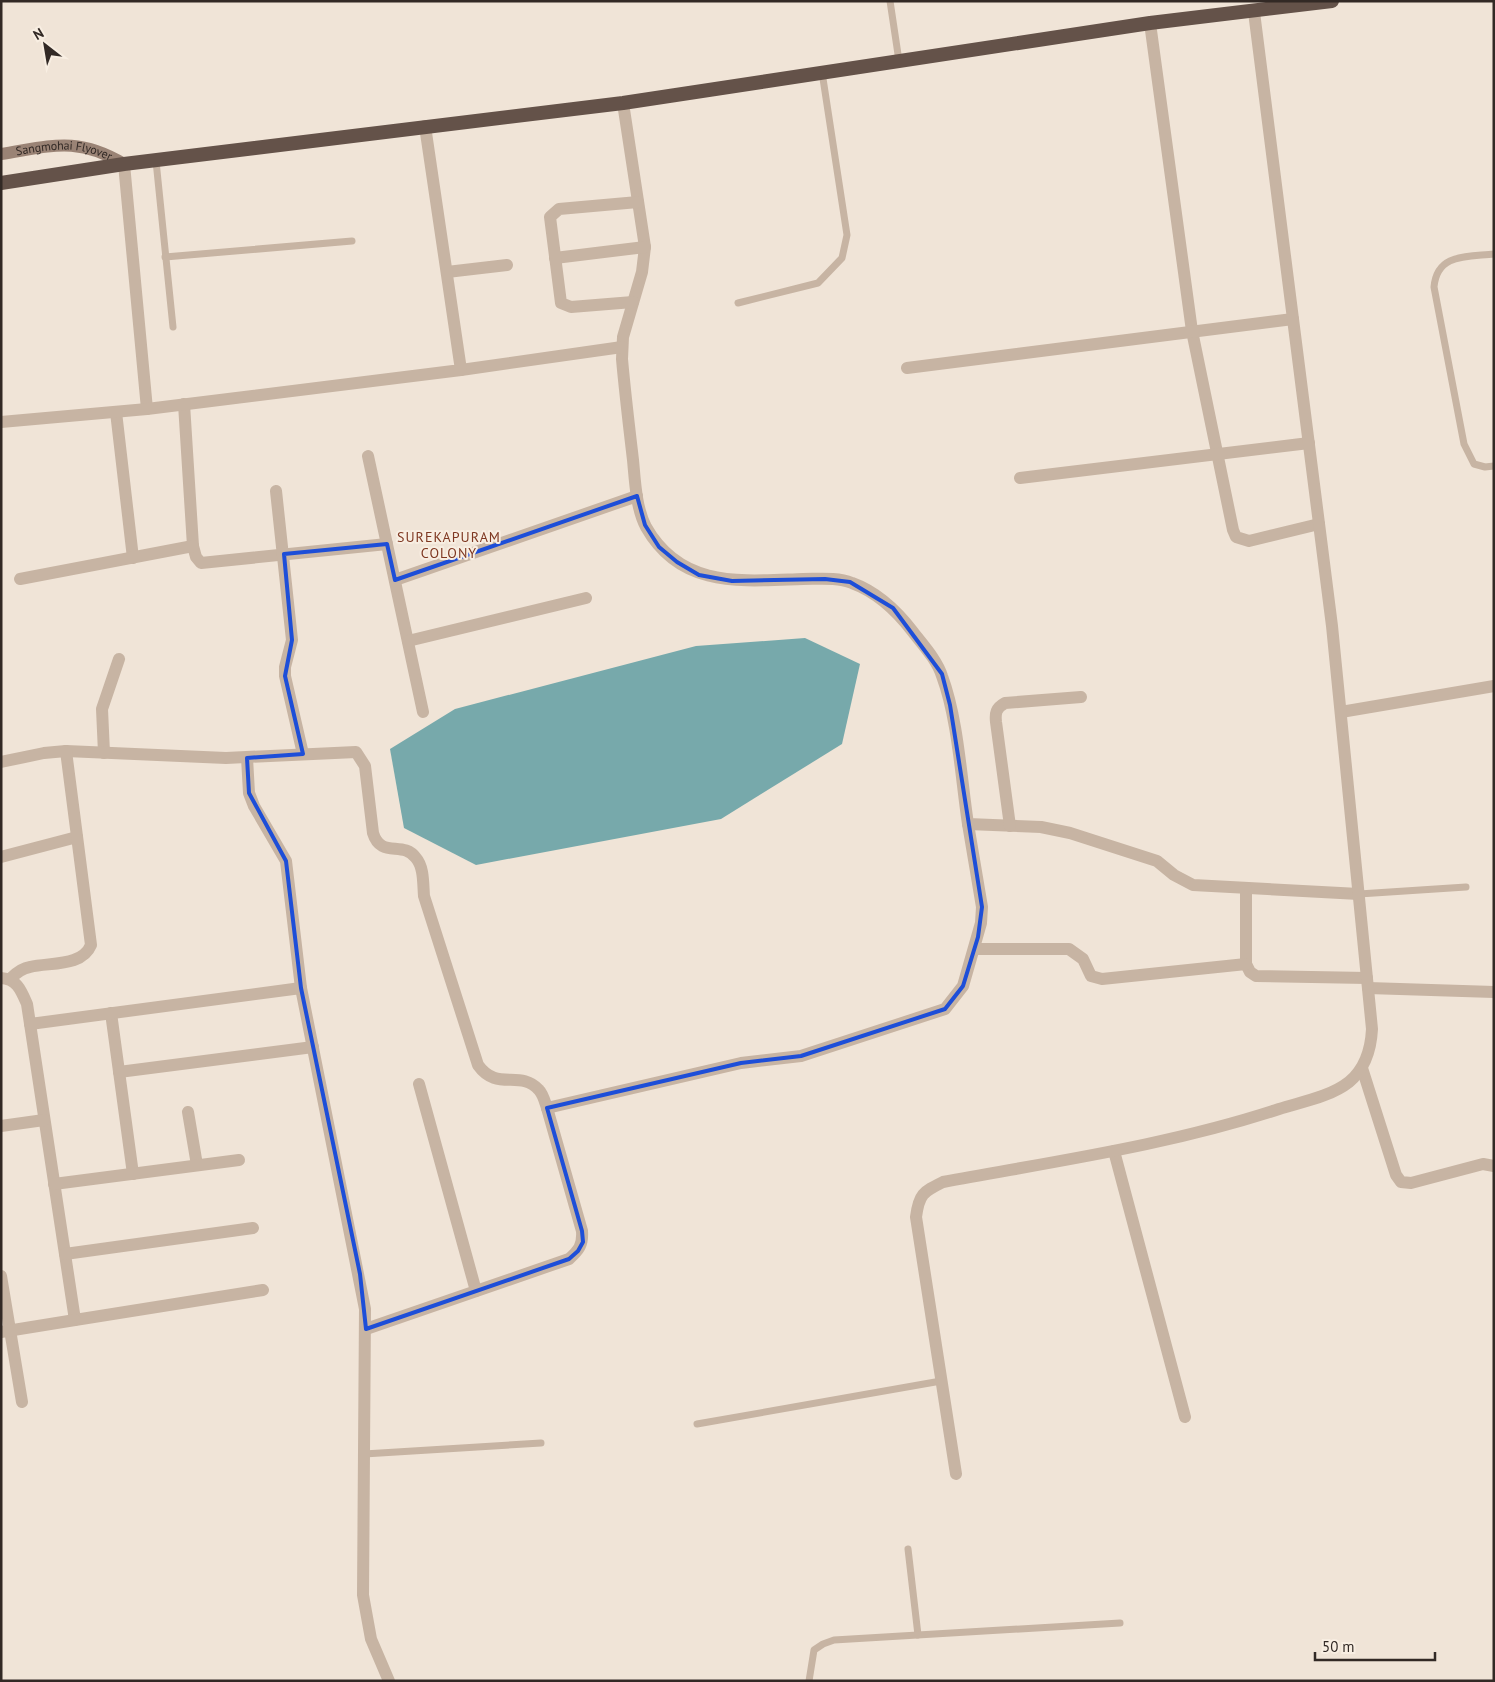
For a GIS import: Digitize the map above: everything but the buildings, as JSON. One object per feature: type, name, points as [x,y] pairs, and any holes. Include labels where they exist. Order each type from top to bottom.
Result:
[{"type":"highway","points":[[1,183],[124,164],[623,103],[1150,23],[1254,12],[1332,1]]},
{"type":"main road","name":"Sangmohai Flyover","points":[[1,154],[64,144],[84,146],[103,152],[124,164]]},
{"type":"street","points":[[956,1474],[916,1218],[918,1201],[925,1191],[943,1182],[1114,1151],[1220,1128],[1327,1094],[1349,1082],[1362,1068],[1371,1049],[1372,1029],[1368,983],[1341,712],[1309,442],[1254,12]]},
{"type":"street","points":[[1150,23],[1192,331],[1233,530],[1236,537],[1249,541],[1319,524]]},
{"type":"street","points":[[547,1108],[741,1063],[800,1056],[945,1009],[963,986],[974,949],[982,907],[950,705],[942,674],[928,652],[893,608],[875,594],[850,582],[825,579],[732,581],[699,574],[677,562],[659,547],[645,525],[637,496],[623,376],[622,348],[623,337],[642,272],[645,247],[623,103]]},
{"type":"street","points":[[426,126],[462,370]]},
{"type":"street","points":[[124,164],[147,409]]},
{"type":"street","points":[[633,302],[566,307],[559,297],[550,216],[559,209],[638,202]]},
{"type":"street","points":[[555,258],[645,247]]},
{"type":"street","points":[[447,272],[507,265]]},
{"type":"street","points":[[908,368],[1293,318]]},
{"type":"street","points":[[1,422],[147,409],[622,348]]},
{"type":"street","points":[[184,404],[193,546],[196,557],[201,563],[387,544]]},
{"type":"street","points":[[116,412],[133,558]]},
{"type":"street","points":[[1020,478],[1309,442]]},
{"type":"street","points":[[368,456],[423,712]]},
{"type":"street","points":[[276,491],[292,640],[285,667],[285,676],[303,754]]},
{"type":"street","points":[[395,580],[637,496]]},
{"type":"street","points":[[20,579],[193,546]]},
{"type":"street","points":[[408,640],[586,598]]},
{"type":"street","points":[[104,753],[102,709],[119,659]]},
{"type":"street","points":[[1341,712],[1494,686]]},
{"type":"street","points":[[1010,826],[995,713],[998,707],[1004,703],[1081,697]]},
{"type":"street","points":[[1,762],[44,753],[66,752],[247,758],[349,751],[356,752],[362,758],[365,766],[372,833],[376,843],[383,848],[404,850],[416,857],[421,867],[424,896],[478,1065],[484,1074],[492,1079],[522,1081],[532,1084],[540,1091],[547,1108],[583,1242],[578,1251],[569,1259],[366,1329]]},
{"type":"street","points":[[5,978],[29,967],[77,960],[87,954],[91,945],[66,752]]},
{"type":"street","points":[[247,758],[249,793],[254,806],[286,862],[301,988],[366,1309],[363,1595],[371,1639],[389,1681]]},
{"type":"street","points":[[968,824],[1056,829],[1157,861],[1184,881],[1193,885],[1359,894]]},
{"type":"street","points":[[1,857],[77,837]]},
{"type":"street","points":[[1246,888],[1246,964],[1250,972],[1256,976],[1494,992]]},
{"type":"street","points":[[974,949],[1069,949],[1083,959],[1092,976],[1102,979],[1246,964]]},
{"type":"street","points":[[5,978],[20,987],[27,1004],[75,1320]]},
{"type":"street","points":[[30,1024],[301,988]]},
{"type":"street","points":[[111,1013],[133,1174]]},
{"type":"street","points":[[119,1072],[313,1046]]},
{"type":"street","points":[[1362,1068],[1396,1175],[1401,1182],[1411,1183],[1483,1164],[1494,1166]]},
{"type":"street","points":[[419,1084],[476,1291]]},
{"type":"street","points":[[188,1112],[197,1165]]},
{"type":"street","points":[[1,1126],[44,1120]]},
{"type":"street","points":[[1114,1151],[1185,1417]]},
{"type":"street","points":[[54,1184],[239,1160]]},
{"type":"street","points":[[65,1254],[252,1228]]},
{"type":"street","points":[[1,1276],[6,1331],[22,1402]]},
{"type":"street","points":[[6,1331],[264,1290]]},
{"type":"lane","points":[[890,1],[899,61]]},
{"type":"lane","points":[[738,303],[818,283],[842,258],[847,235],[822,72]]},
{"type":"lane","points":[[156,161],[173,327]]},
{"type":"lane","points":[[165,257],[352,241]]},
{"type":"lane","points":[[1494,254],[1452,259],[1442,265],[1435,276],[1434,287],[1464,444],[1474,464],[1485,467],[1494,466]]},
{"type":"lane","points":[[1359,894],[1466,887]]},
{"type":"lane","points":[[697,1424],[941,1381]]},
{"type":"lane","points":[[364,1454],[541,1443]]},
{"type":"lane","points":[[908,1549],[918,1635]]},
{"type":"lane","points":[[809,1681],[811,1655],[817,1646],[827,1642],[1120,1623]]},
{"type":"highlighted area","points":[[637,496],[645,525],[659,547],[677,562],[699,575],[732,581],[825,579],[850,582],[893,608],[942,674],[950,705],[982,907],[978,937],[963,986],[956,998],[945,1009],[801,1056],[741,1063],[547,1108],[582,1231],[583,1242],[578,1251],[569,1259],[366,1329],[360,1274],[301,988],[286,861],[249,793],[247,758],[303,754],[285,676],[292,640],[284,554],[387,544],[395,580]]},
{"type":"water","points":[[805,638],[860,664],[842,744],[721,819],[476,865],[404,828],[390,749],[455,709],[696,646]]},
{"type":"district","name":"SUREKAPURAM COLONY","points":[[449,546]]}]
